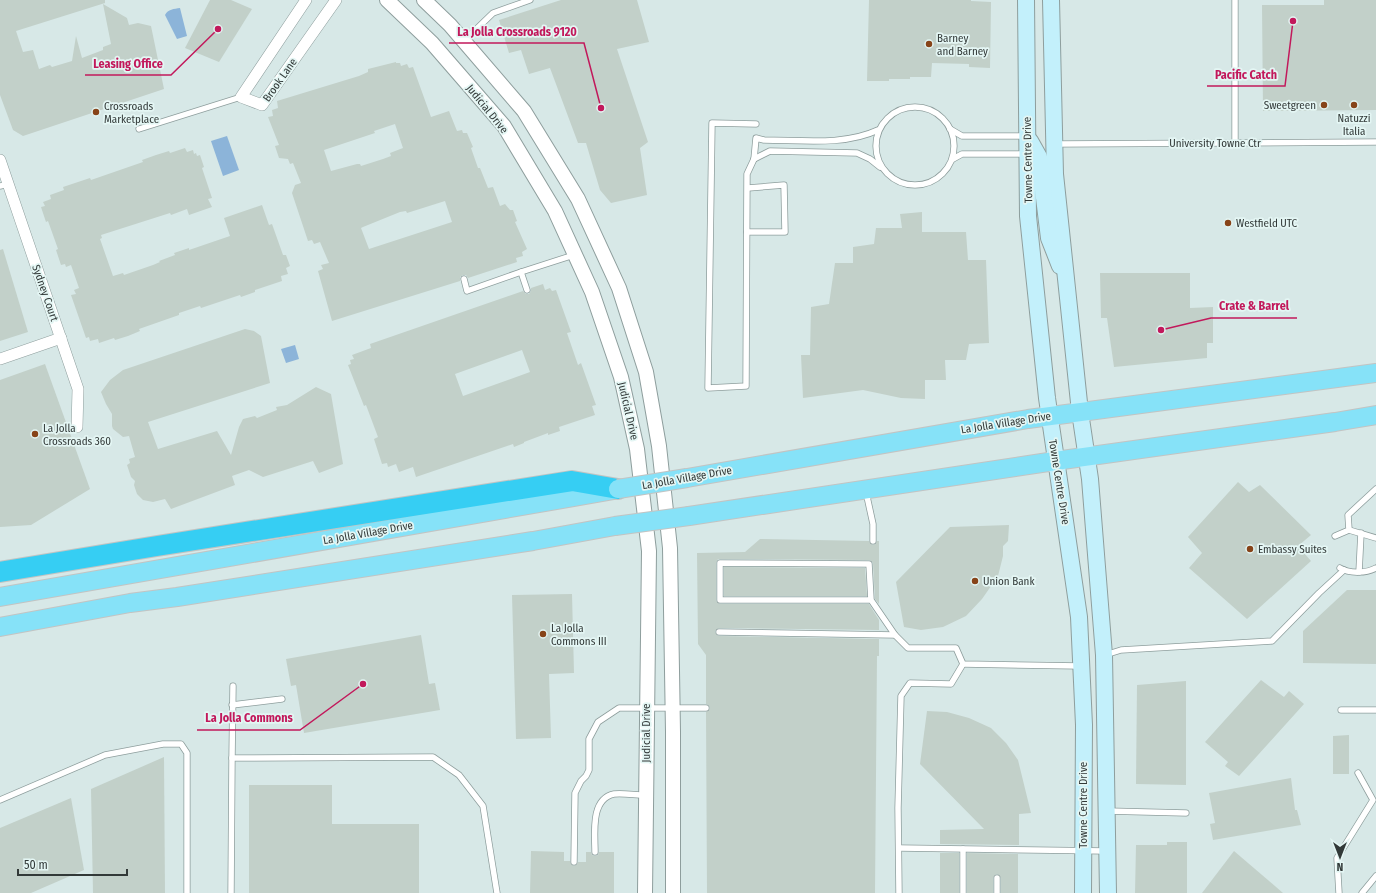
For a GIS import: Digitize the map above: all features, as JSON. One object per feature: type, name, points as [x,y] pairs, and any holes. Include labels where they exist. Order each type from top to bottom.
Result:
[{"type":"highway","points":[[0,572],[572,481],[618,489]]},
{"type":"main road","name":"Towne Centre Drive","points":[[1026,0],[1028,216],[1049,417],[1079,617],[1084,725],[1083,893]]},
{"type":"main road","name":"Towne Centre Drive","points":[[1052,0],[1055,174],[1080,412],[1090,479],[1104,655],[1108,893]]},
{"type":"main road","points":[[1027,136],[1039,156],[1048,238],[1067,280]]},
{"type":"main road","name":"La Jolla Village Drive","points":[[0,597],[1020,420],[1376,373]]},
{"type":"main road","points":[[0,627],[130,603],[177,597],[533,541],[615,526],[1086,456],[1376,415]]},
{"type":"street","name":"Brook Lane","points":[[306,0],[241,97],[262,105],[336,0]]},
{"type":"street","name":"Judicial Drive","points":[[387,0],[432,43],[504,126],[555,211],[592,292],[621,377],[637,449],[649,551],[645,893]]},
{"type":"street","name":"Judicial Drive","points":[[424,0],[450,25],[524,111],[578,199],[619,288],[646,372],[659,446],[670,548],[673,708],[673,893]]},
{"type":"street","name":"Sydney Court","points":[[0,160],[4,185],[61,338],[78,389],[77,427]]},
{"type":"street","points":[[0,359],[61,338]]},
{"type":"lane","points":[[464,41],[493,14],[530,0]]},
{"type":"lane","points":[[1235,0],[1235,142]]},
{"type":"lane","points":[[139,129],[241,97]]},
{"type":"lane","points":[[912,106],[926,108],[938,114],[948,123],[950,129],[955,145],[953,159],[947,170],[940,177],[929,184],[911,186],[896,181],[888,176],[882,168],[876,155],[875,145],[878,130],[886,119],[898,110],[912,106]]},
{"type":"lane","points":[[756,124],[712,123],[708,388],[746,386],[747,174],[754,159],[756,138],[764,140],[844,140],[866,136],[878,130]]},
{"type":"lane","points":[[950,129],[962,136],[1027,136]]},
{"type":"lane","name":"University Towne Ctr","points":[[1054,144],[1376,142]]},
{"type":"lane","points":[[754,159],[770,151],[857,153],[870,159],[882,168]]},
{"type":"lane","points":[[953,159],[962,154],[1028,154]]},
{"type":"lane","points":[[747,232],[785,232],[784,185],[748,188]]},
{"type":"lane","points":[[464,279],[467,291],[574,255]]},
{"type":"lane","points":[[521,272],[526,290]]},
{"type":"lane","points":[[1349,530],[1348,515],[1376,489]]},
{"type":"lane","points":[[865,490],[873,524],[873,541]]},
{"type":"lane","points":[[1336,536],[1349,530],[1376,538]]},
{"type":"lane","points":[[1359,572],[1361,533]]},
{"type":"lane","points":[[871,600],[720,600],[720,563],[869,564],[871,600],[895,634],[908,648],[956,648],[963,664]]},
{"type":"lane","points":[[1104,655],[1121,650],[1272,642],[1342,569],[1369,572],[1376,568]]},
{"type":"lane","points":[[719,632],[895,634]]},
{"type":"lane","points":[[963,664],[1082,666]]},
{"type":"lane","points":[[899,893],[898,808],[901,696],[910,683],[951,684],[963,664]]},
{"type":"lane","points":[[231,893],[233,686]]},
{"type":"lane","points":[[232,705],[282,699]]},
{"type":"lane","points":[[574,862],[575,793],[589,770],[589,739],[598,722],[619,708],[706,708]]},
{"type":"lane","points":[[1341,710],[1376,710]]},
{"type":"lane","points":[[0,800],[105,755],[163,744],[181,744],[187,753],[187,893]]},
{"type":"lane","points":[[232,758],[433,757],[459,775],[483,806],[497,893]]},
{"type":"lane","points":[[1340,893],[1338,858],[1375,801],[1358,774]]},
{"type":"lane","points":[[595,852],[595,821],[598,808],[602,800],[613,794],[646,795]]},
{"type":"lane","points":[[1107,811],[1186,813]]},
{"type":"lane","points":[[899,848],[1108,851]]},
{"type":"lane","points":[[963,849],[963,893]]},
{"type":"lane","points":[[1362,893],[1376,876]]},
{"type":"lane","points":[[997,878],[997,893]]},
{"type":"water","points":[[180,8],[187,36],[177,39],[165,15],[169,10]]},
{"type":"water","points":[[227,136],[239,170],[223,176],[211,141]]},
{"type":"water","points":[[295,345],[299,359],[286,363],[281,349]]},
{"type":"building","points":[[0,0],[105,0],[105,3],[16,31],[23,52],[33,50],[39,69],[50,65],[52,67],[72,61],[76,36],[82,58],[103,50],[103,47],[111,44],[103,4],[127,18],[129,25],[138,23],[151,26],[164,89],[23,136],[13,130],[0,95]]},
{"type":"building","points":[[210,0],[231,0],[252,9],[219,62],[185,48]]},
{"type":"building","points":[[561,0],[637,0],[649,42],[617,49],[648,142],[640,148],[647,195],[611,203],[600,190],[586,143],[578,143],[550,68],[529,74],[521,50],[509,53],[499,20]]},
{"type":"building","name":"Barney and Barney","points":[[869,0],[971,0],[991,2],[990,68],[969,67],[969,64],[932,63],[931,77],[889,79],[889,81],[867,81]]},
{"type":"building","points":[[1324,0],[1376,0],[1376,110],[1263,111],[1262,5],[1324,5]]},
{"type":"building","points":[[396,62],[400,63],[401,66],[407,64],[409,68],[413,67],[431,117],[449,111],[457,131],[462,130],[463,133],[467,133],[473,147],[471,148],[478,168],[480,168],[488,188],[493,187],[500,206],[505,204],[510,210],[513,210],[517,221],[515,222],[527,249],[522,252],[523,256],[516,258],[517,262],[468,278],[466,275],[463,275],[460,277],[460,281],[332,321],[318,271],[323,269],[321,265],[329,263],[320,242],[314,244],[312,240],[308,241],[292,193],[295,185],[301,183],[293,163],[290,164],[288,159],[279,158],[275,146],[279,145],[268,117],[273,116],[272,110],[278,108],[277,101],[359,76],[368,72],[368,69]],"holes":[[[395,124],[403,148],[390,153],[391,156],[383,159],[361,166],[360,164],[357,164],[331,171],[324,150],[375,133],[374,131]],[[445,201],[452,222],[369,249],[361,228],[400,212],[406,211],[407,213]]]},
{"type":"building","points":[[185,148],[187,152],[193,150],[194,154],[196,153],[197,156],[200,155],[204,167],[202,168],[212,198],[208,199],[212,207],[189,215],[187,209],[171,215],[170,213],[101,235],[102,238],[100,239],[113,276],[123,273],[124,275],[160,262],[159,261],[175,255],[174,253],[189,248],[189,250],[230,236],[224,218],[262,205],[269,225],[272,224],[283,255],[286,255],[290,266],[286,268],[288,274],[281,276],[282,281],[255,290],[255,292],[179,313],[179,315],[139,329],[140,331],[128,336],[115,340],[114,338],[99,343],[98,339],[90,341],[89,337],[86,338],[71,295],[76,294],[74,290],[79,288],[71,265],[66,267],[65,264],[61,265],[56,250],[58,249],[48,221],[46,222],[41,207],[45,206],[43,202],[51,199],[50,195],[64,190],[63,187],[90,178],[91,180],[143,162],[142,160],[156,155],[169,151],[170,153]]},
{"type":"building","points":[[922,212],[922,232],[966,232],[968,260],[986,260],[989,343],[969,344],[966,360],[945,360],[946,380],[925,380],[925,399],[901,398],[863,390],[803,398],[801,355],[810,355],[811,307],[829,304],[835,263],[853,263],[853,247],[874,244],[876,228],[902,228],[900,214]]},
{"type":"building","points":[[3,249],[28,332],[0,341],[0,250]]},
{"type":"building","points":[[1100,273],[1190,273],[1190,308],[1213,307],[1213,343],[1207,343],[1207,358],[1114,367],[1107,318],[1101,318]]},
{"type":"building","points":[[543,284],[545,290],[550,288],[552,291],[556,290],[571,332],[567,333],[578,365],[581,363],[596,405],[592,406],[595,415],[559,427],[560,431],[548,435],[548,433],[514,447],[513,444],[416,477],[413,467],[399,472],[396,464],[388,467],[387,463],[382,464],[374,439],[378,437],[366,405],[364,406],[348,365],[351,364],[350,360],[354,359],[352,355],[371,348],[370,344],[523,291],[526,294],[529,294],[531,288]],"holes":[[[522,350],[530,372],[463,396],[455,374]]]},
{"type":"building","points":[[245,329],[254,331],[261,336],[270,383],[148,422],[158,449],[217,431],[231,455],[239,427],[243,419],[255,416],[257,418],[277,410],[276,407],[287,405],[316,387],[331,394],[343,464],[319,473],[313,461],[263,477],[249,470],[232,476],[235,485],[171,509],[165,499],[153,502],[143,500],[137,494],[134,485],[135,481],[131,477],[127,465],[130,463],[129,459],[135,457],[129,436],[123,437],[113,429],[112,414],[101,392],[110,380],[123,370]]},
{"type":"building","name":"La Jolla Crossroads 360","points":[[45,364],[90,489],[31,525],[0,527],[0,380]]},
{"type":"building","name":"Embassy Suites","points":[[1238,482],[1249,492],[1260,485],[1311,535],[1298,546],[1311,561],[1247,619],[1189,568],[1202,553],[1188,537]]},
{"type":"building","points":[[1009,525],[1008,541],[1003,546],[1003,556],[998,576],[982,599],[966,616],[943,627],[921,630],[904,627],[896,582],[950,527]]},
{"type":"building","points":[[760,539],[869,541],[873,545],[879,541],[879,604],[875,599],[873,563],[869,560],[718,559],[716,563],[716,600],[720,604],[869,604],[879,620],[879,630],[719,628],[715,632],[719,636],[879,639],[879,656],[877,656],[875,893],[707,893],[706,712],[710,708],[706,704],[706,655],[698,644],[697,553],[745,552]]},
{"type":"building","points":[[724,567],[865,568],[867,596],[724,596]]},
{"type":"building","points":[[1347,590],[1376,590],[1376,664],[1303,663],[1303,631]]},
{"type":"building","name":"La Jolla Commons III","points":[[572,594],[574,673],[549,674],[551,738],[516,739],[512,595]]},
{"type":"building","points":[[421,635],[429,684],[435,683],[440,710],[304,733],[296,685],[291,686],[286,659]]},
{"type":"building","points":[[1261,680],[1284,697],[1289,691],[1304,704],[1239,776],[1225,766],[1228,762],[1205,742]]},
{"type":"building","points":[[1186,681],[1186,785],[1136,784],[1137,685]]},
{"type":"building","points":[[927,711],[947,712],[969,718],[991,728],[1006,743],[1018,760],[1031,813],[1019,814],[1019,845],[940,844],[940,830],[984,829],[920,764]]},
{"type":"building","points":[[1349,735],[1349,774],[1333,774],[1333,736]]},
{"type":"building","points":[[164,757],[165,893],[93,893],[91,789]]},
{"type":"building","points":[[1291,778],[1295,810],[1297,810],[1301,825],[1213,840],[1210,824],[1215,823],[1209,793]]},
{"type":"building","points":[[249,785],[332,785],[332,824],[419,824],[419,893],[249,893]]},
{"type":"building","points":[[71,798],[84,870],[31,893],[0,893],[0,828]]},
{"type":"building","points":[[1167,842],[1187,842],[1187,893],[1135,893],[1136,845],[1167,845]]},
{"type":"building","points":[[531,851],[564,852],[564,861],[570,861],[574,866],[578,862],[586,862],[586,852],[591,852],[592,855],[595,856],[598,855],[599,852],[614,852],[614,893],[530,893]]},
{"type":"building","points":[[1234,851],[1283,893],[1202,893]]},
{"type":"building","points":[[940,853],[959,853],[959,893],[940,893]]},
{"type":"building","points":[[967,853],[1018,854],[1018,893],[1001,893],[1001,878],[997,874],[993,878],[993,893],[967,893]]},
{"type":"place","name":"Pacific Catch","points":[[1293,21]]},
{"type":"place","name":"Leasing Office","points":[[218,29]]},
{"type":"place","name":"Barney and Barney","points":[[929,44]]},
{"type":"place","name":"Sweetgreen","points":[[1324,105]]},
{"type":"place","name":"Natuzzi Italia","points":[[1354,105]]},
{"type":"place","name":"La Jolla Crossroads 9120","points":[[601,108]]},
{"type":"place","name":"Crossroads Marketplace","points":[[96,112]]},
{"type":"place","name":"Westfield UTC","points":[[1228,223]]},
{"type":"place","name":"Crate & Barrel","points":[[1161,330]]},
{"type":"place","name":"La Jolla Crossroads 360","points":[[35,434]]},
{"type":"place","name":"Embassy Suites","points":[[1250,549]]},
{"type":"place","name":"Union Bank","points":[[975,581]]},
{"type":"place","name":"La Jolla Commons III","points":[[543,634]]},
{"type":"place","name":"La Jolla Commons","points":[[363,684]]}]
